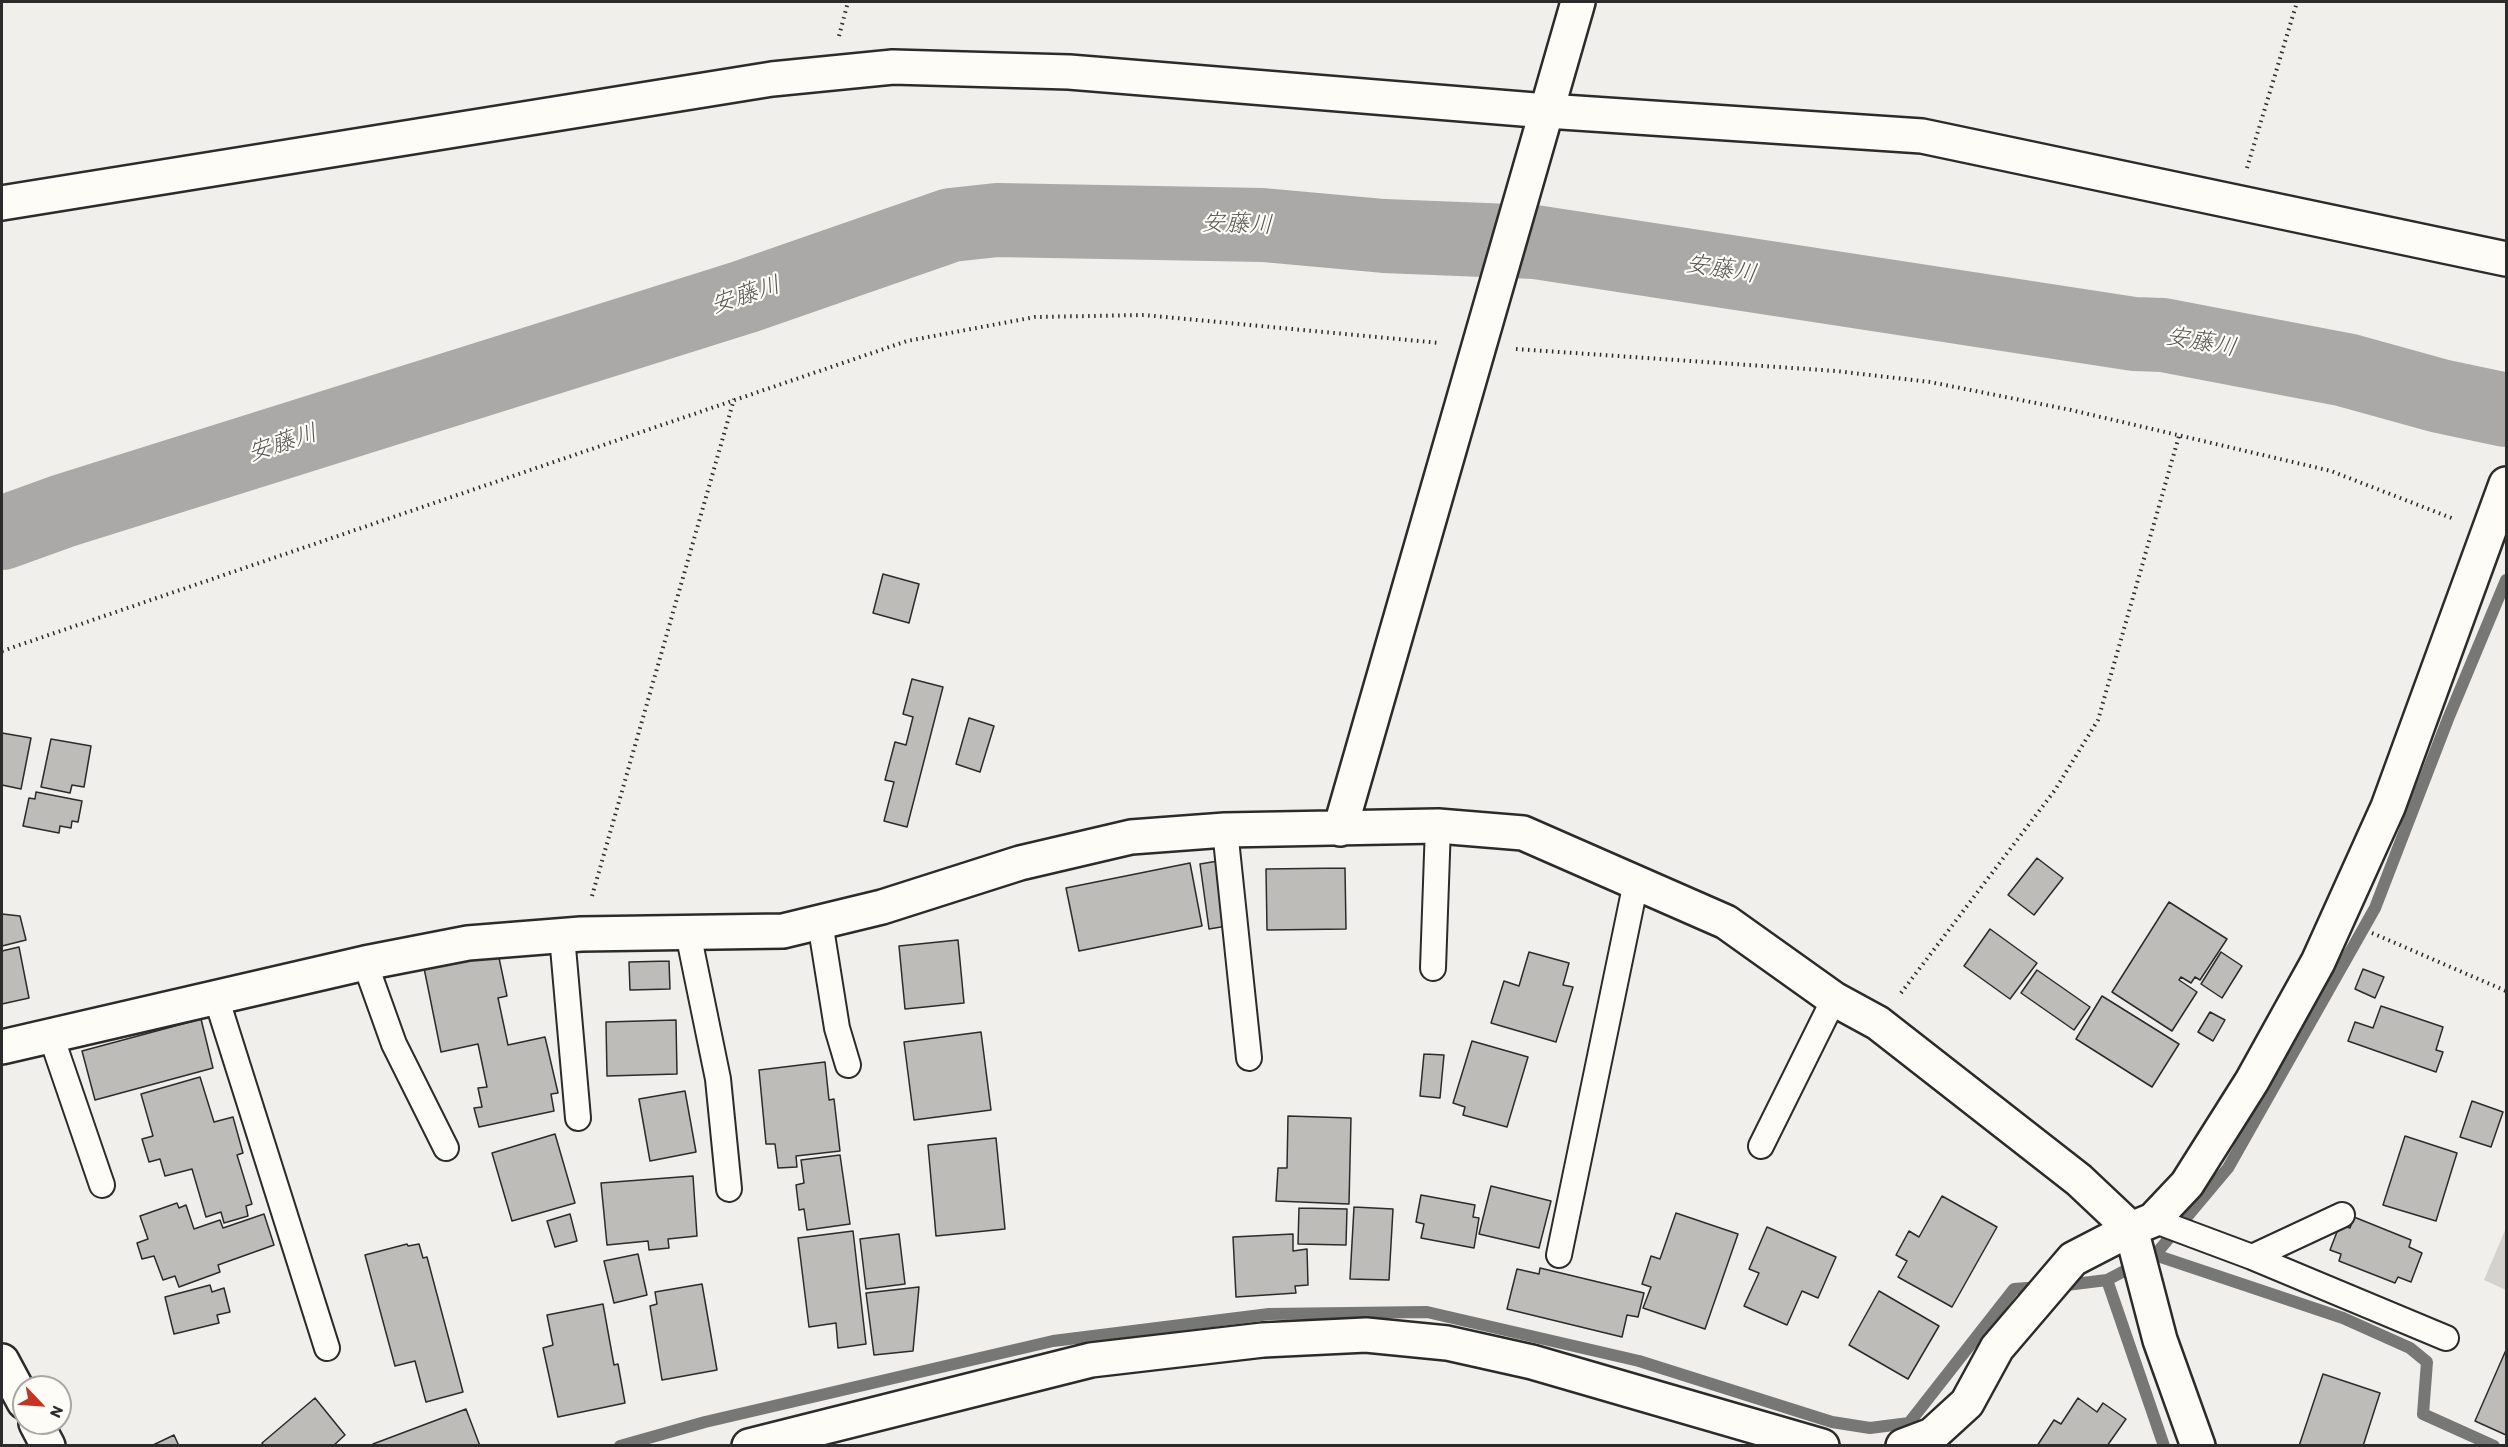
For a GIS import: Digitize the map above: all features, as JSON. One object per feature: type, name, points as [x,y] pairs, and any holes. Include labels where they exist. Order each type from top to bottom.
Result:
[{"type":"street","points":[[1340,829],[1528,166],[1547,111],[1578,2]]},
{"type":"street","points":[[2,202],[772,79],[893,67],[1069,72],[1547,111],[1922,136],[2506,259]]},
{"type":"street","points":[[1903,1446],[1932,1435],[1967,1403],[1997,1347],[2073,1259],[2142,1224],[2187,1184],[2252,1081],[2318,962],[2388,807],[2499,504]]},
{"type":"street","points":[[2,1047],[365,963],[468,943],[571,935],[783,931],[882,907],[1020,863],[1131,837],[1225,830],[1438,826],[1523,833],[1726,922],[1834,999],[1878,1023],[2079,1180],[2142,1224],[2160,1340],[2198,1446]]},
{"type":"street","points":[[749,1446],[1091,1360],[1263,1340],[1366,1335],[1447,1342],[1532,1362],[1822,1446]]},
{"type":"street","points":[[2,1361],[12,1380]]},
{"type":"lane","points":[[1433,968],[1438,826]]},
{"type":"lane","points":[[1225,830],[1249,1058]]},
{"type":"lane","points":[[1559,1255],[1636,882]]},
{"type":"lane","points":[[820,922],[837,1028],[848,1065]]},
{"type":"lane","points":[[688,933],[718,1079],[729,1189]]},
{"type":"lane","points":[[571,935],[578,1118]]},
{"type":"lane","points":[[365,963],[394,1044],[446,1148]]},
{"type":"lane","points":[[216,997],[327,1348]]},
{"type":"lane","points":[[1761,1146],[1834,999]]},
{"type":"lane","points":[[51,1036],[102,1185]]},
{"type":"lane","points":[[2252,1257],[2342,1215]]},
{"type":"lane","points":[[2142,1224],[2252,1257],[2446,1338]]},
{"type":"path","points":[[2236,203],[2297,2]]},
{"type":"path","points":[[2,651],[908,341],[1035,317],[1144,315],[1480,338],[1836,371],[1930,382],[2072,410],[2331,471],[2453,519],[2499,504]]},
{"type":"path","points":[[571,935],[734,399]]},
{"type":"path","points":[[1878,1023],[2055,790],[2098,720],[2179,436]]},
{"type":"path","points":[[2337,918],[2506,991]]},
{"type":"shaded area","points":[[2506,1228],[2506,1290],[2484,1280]]},
{"type":"building","points":[[883,574],[919,584],[909,623],[873,613]]},
{"type":"building","points":[[912,679],[943,687],[907,827],[884,821],[894,782],[885,780],[895,742],[906,745],[913,717],[903,714]]},
{"type":"building","points":[[969,718],[994,726],[980,772],[956,764]]},
{"type":"building","points":[[2,733],[31,738],[21,789],[2,785]]},
{"type":"building","points":[[51,739],[91,746],[84,787],[72,785],[70,793],[41,787]]},
{"type":"building","points":[[36,792],[82,801],[78,822],[72,821],[71,828],[60,826],[59,833],[23,826],[29,798],[35,799]]},
{"type":"building","points":[[2037,858],[2063,878],[2034,915],[2008,895]]},
{"type":"building","points":[[1218,861],[1227,926],[1209,929],[1200,864]]},
{"type":"building","points":[[1190,863],[1202,926],[1079,951],[1066,888]]},
{"type":"building","points":[[1345,868],[1346,929],[1267,930],[1266,869]]},
{"type":"building","points":[[2169,902],[2227,939],[2200,980],[2195,977],[2191,983],[2181,977],[2179,980],[2197,992],[2172,1031],[2112,992]]},
{"type":"building","points":[[2,914],[20,916],[26,940],[2,946]]},
{"type":"building","points":[[1990,929],[2037,963],[2010,999],[1964,966]]},
{"type":"building","points":[[958,940],[964,1003],[905,1009],[899,946]]},
{"type":"building","points":[[19,947],[29,998],[2,1004],[2,951]]},
{"type":"building","points":[[1529,952],[1569,963],[1563,985],[1573,987],[1556,1042],[1491,1023],[1504,981],[1519,986]]},
{"type":"building","points":[[2221,952],[2242,966],[2222,998],[2201,984]]},
{"type":"building","points":[[498,953],[507,996],[498,998],[508,1045],[545,1037],[558,1093],[551,1094],[554,1111],[479,1127],[474,1108],[482,1107],[478,1088],[487,1087],[478,1044],[441,1052],[424,968]]},
{"type":"building","points":[[669,961],[670,989],[630,990],[629,962]]},
{"type":"building","points":[[2363,969],[2384,977],[2375,998],[2355,989]]},
{"type":"building","points":[[2037,970],[2090,1007],[2074,1030],[2021,993]]},
{"type":"building","points":[[2102,996],[2179,1044],[2152,1087],[2076,1039]]},
{"type":"building","points":[[2381,1006],[2443,1027],[2436,1050],[2443,1052],[2436,1072],[2348,1041],[2355,1022],[2373,1028]]},
{"type":"building","points":[[2210,1012],[2225,1020],[2213,1041],[2198,1032]]},
{"type":"building","points":[[201,1019],[213,1068],[95,1100],[82,1051]]},
{"type":"building","points":[[676,1020],[677,1074],[607,1076],[606,1022]]},
{"type":"building","points":[[981,1032],[991,1110],[914,1120],[904,1042]]},
{"type":"building","points":[[1472,1041],[1528,1057],[1507,1127],[1463,1115],[1465,1107],[1453,1103]]},
{"type":"building","points":[[1424,1054],[1444,1055],[1440,1098],[1420,1096]]},
{"type":"building","points":[[825,1062],[829,1100],[834,1099],[840,1151],[796,1156],[797,1167],[778,1168],[775,1144],[766,1144],[759,1070]]},
{"type":"building","points":[[200,1077],[214,1122],[233,1117],[243,1153],[237,1155],[252,1204],[246,1206],[248,1216],[224,1223],[221,1212],[206,1217],[192,1169],[165,1176],[160,1159],[149,1162],[142,1139],[153,1136],[141,1094]]},
{"type":"building","points":[[685,1091],[696,1152],[650,1161],[639,1099]]},
{"type":"building","points":[[2472,1101],[2503,1112],[2491,1147],[2460,1137]]},
{"type":"building","points":[[1288,1116],[1351,1118],[1349,1204],[1276,1201],[1278,1168],[1287,1168]]},
{"type":"building","points":[[555,1134],[575,1203],[512,1221],[492,1153]]},
{"type":"building","points":[[2405,1136],[2457,1153],[2436,1221],[2383,1205]]},
{"type":"building","points":[[996,1138],[1005,1229],[936,1236],[928,1145]]},
{"type":"building","points":[[840,1155],[850,1224],[807,1230],[804,1209],[799,1210],[796,1185],[804,1183],[801,1160]]},
{"type":"building","points":[[693,1176],[697,1236],[668,1239],[669,1248],[649,1250],[648,1241],[607,1245],[601,1183]]},
{"type":"building","points":[[1491,1186],[1551,1201],[1539,1248],[1479,1234]]},
{"type":"building","points":[[1421,1195],[1475,1205],[1473,1217],[1479,1218],[1474,1248],[1421,1238],[1424,1224],[1416,1222]]},
{"type":"building","points":[[1942,1196],[1997,1227],[1952,1307],[1898,1277],[1907,1261],[1896,1255],[1909,1231],[1919,1237]]},
{"type":"building","points":[[177,1203],[179,1208],[186,1205],[194,1229],[220,1220],[223,1228],[264,1214],[274,1245],[218,1265],[220,1272],[179,1287],[175,1276],[163,1280],[154,1256],[142,1259],[137,1243],[148,1239],[140,1216]]},
{"type":"building","points":[[1354,1207],[1393,1209],[1389,1280],[1350,1279]]},
{"type":"building","points":[[1299,1208],[1347,1209],[1346,1245],[1298,1244]]},
{"type":"building","points":[[1676,1213],[1738,1234],[1705,1329],[1643,1308],[1651,1287],[1642,1284],[1651,1256],[1660,1259]]},
{"type":"building","points":[[570,1214],[577,1241],[555,1247],[547,1221]]},
{"type":"building","points":[[2354,1217],[2411,1240],[2409,1247],[2422,1253],[2411,1282],[2398,1277],[2395,1283],[2339,1261],[2341,1254],[2330,1250],[2340,1224],[2350,1228]]},
{"type":"building","points":[[1767,1227],[1836,1257],[1818,1298],[1802,1291],[1787,1325],[1744,1306],[1759,1273],[1749,1269]]},
{"type":"building","points":[[853,1231],[866,1344],[838,1348],[836,1323],[809,1327],[798,1238]]},
{"type":"building","points":[[899,1234],[905,1284],[866,1289],[860,1239]]},
{"type":"building","points":[[1293,1234],[1293,1251],[1307,1249],[1308,1285],[1295,1286],[1296,1293],[1236,1297],[1233,1237]]},
{"type":"building","points":[[407,1244],[408,1246],[419,1244],[423,1258],[427,1257],[463,1392],[426,1402],[415,1361],[395,1366],[365,1255]]},
{"type":"building","points":[[638,1254],[647,1295],[614,1303],[604,1261]]},
{"type":"building","points":[[1540,1268],[1644,1293],[1638,1317],[1627,1315],[1622,1337],[1507,1309],[1517,1269],[1539,1274]]},
{"type":"building","points":[[702,1284],[717,1370],[662,1380],[650,1306],[657,1304],[655,1292]]},
{"type":"building","points":[[210,1285],[212,1292],[224,1288],[230,1312],[217,1315],[219,1323],[174,1334],[165,1297]]},
{"type":"building","points":[[919,1287],[913,1351],[874,1355],[866,1293]]},
{"type":"building","points":[[1879,1291],[1939,1326],[1908,1379],[1849,1345]]},
{"type":"building","points":[[603,1304],[614,1365],[618,1364],[625,1403],[558,1417],[543,1348],[553,1345],[547,1315]]},
{"type":"building","points":[[2506,1350],[2506,1435],[2475,1421]]},
{"type":"building","points":[[2323,1374],[2380,1393],[2363,1446],[2299,1446]]},
{"type":"building","points":[[315,1398],[345,1435],[333,1446],[264,1446],[262,1443]]},
{"type":"building","points":[[2078,1398],[2097,1412],[2103,1403],[2126,1419],[2107,1446],[2037,1446],[2054,1420],[2061,1424]]},
{"type":"building","points":[[466,1409],[480,1446],[373,1446],[373,1444]]},
{"type":"building","points":[[174,1435],[179,1446],[151,1446]]},
{"type":"waterway","name":"安藤川","points":[[2,533],[63,511],[744,297],[951,225],[997,220],[1263,225],[1384,236],[1535,242],[2134,334],[2163,335],[2346,370],[2440,396],[2506,410]]},
{"type":"waterway","points":[[2058,1286],[2107,1280],[2155,1255],[2228,1168],[2375,908],[2448,719],[2506,580]]},
{"type":"waterway","points":[[2155,1255],[2343,1318],[2410,1348],[2427,1362],[2423,1414],[2494,1446]]},
{"type":"waterway","points":[[2107,1280],[2164,1446]]},
{"type":"waterway","points":[[620,1446],[705,1422],[1053,1341],[1269,1314],[1427,1312],[1639,1361],[1832,1422],[1870,1428],[1909,1423],[2014,1289],[2041,1287]]}]
